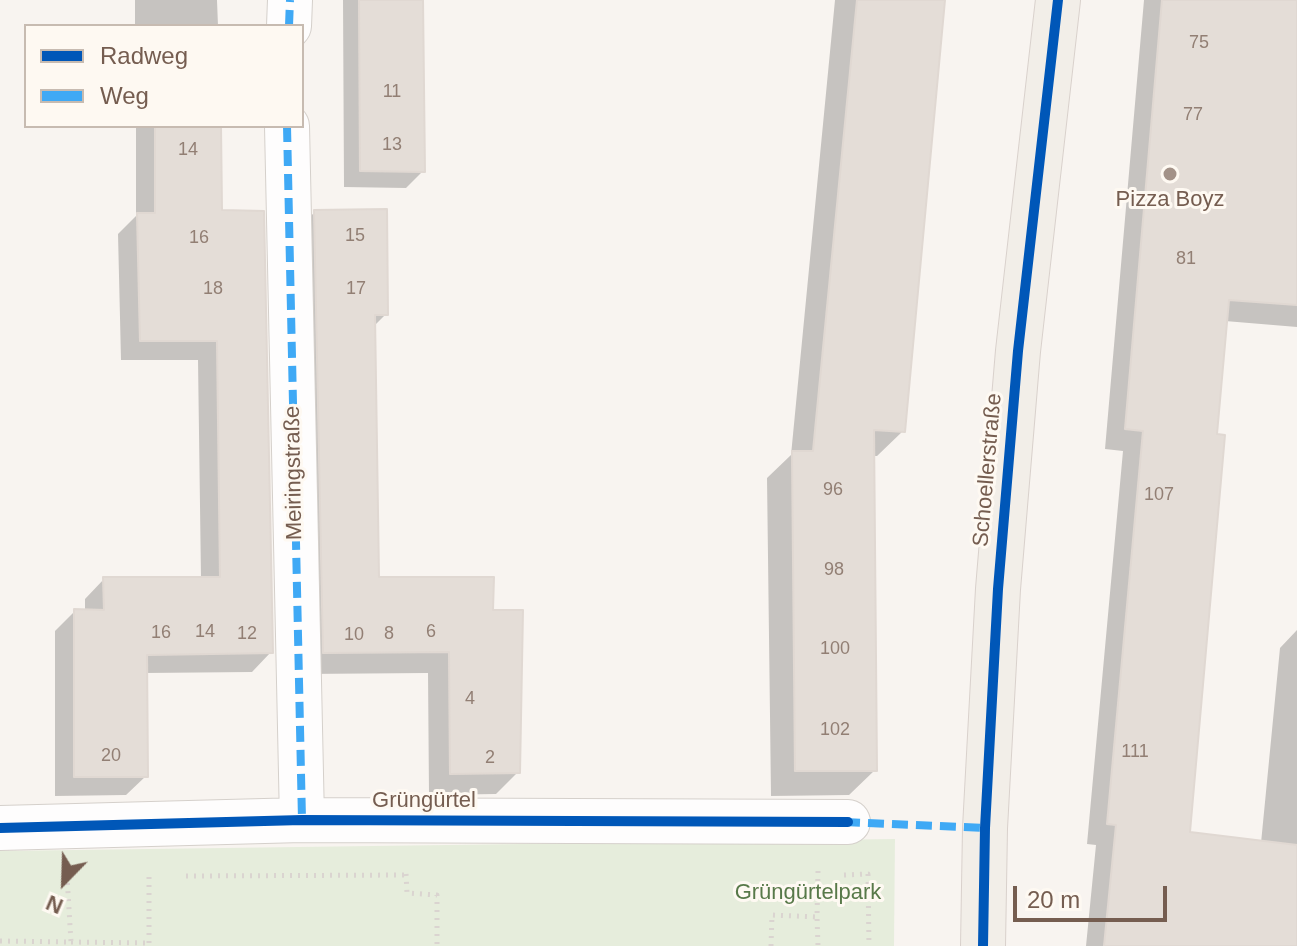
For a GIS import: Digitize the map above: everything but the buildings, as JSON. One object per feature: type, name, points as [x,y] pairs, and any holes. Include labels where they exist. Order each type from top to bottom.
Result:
[{"type":"main road","name":"Schoellerstraße","points":[[983,946],[985,828],[998,589],[1018,351],[1058,0]]},
{"type":"street","points":[[289,24],[290,0]]},
{"type":"street","name":"Meiringstraße","points":[[287,128],[302,820]]},
{"type":"street","name":"Grüngürtel","points":[[0,828],[302,820],[848,822]]},
{"type":"path","points":[[406,821],[407,893],[437,895],[437,946]]},
{"type":"path","points":[[0,941],[149,945],[149,825]]},
{"type":"path","points":[[843,875],[868,874],[869,946]]},
{"type":"path","points":[[180,876],[407,875]]},
{"type":"path","points":[[818,875],[830,875]]},
{"type":"path","points":[[71,942],[67,876],[80,876]]},
{"type":"path","points":[[136,876],[149,876]]},
{"type":"path","points":[[771,946],[772,915],[817,917],[818,946]]},
{"type":"green space","name":"Grüngürtelpark","points":[[895,839],[894,946],[0,946],[0,851]]},
{"type":"marked path","points":[[289,24],[290,0]]},
{"type":"marked path","points":[[287,128],[302,820]]},
{"type":"marked path","points":[[844,822],[985,828]]},
{"type":"cycle path","points":[[983,946],[985,828],[998,589],[1018,351],[1058,0]]},
{"type":"cycle path","points":[[0,828],[302,820],[848,822]]},
{"type":"place","name":"Pizza Boyz","points":[[1170,174]]}]
